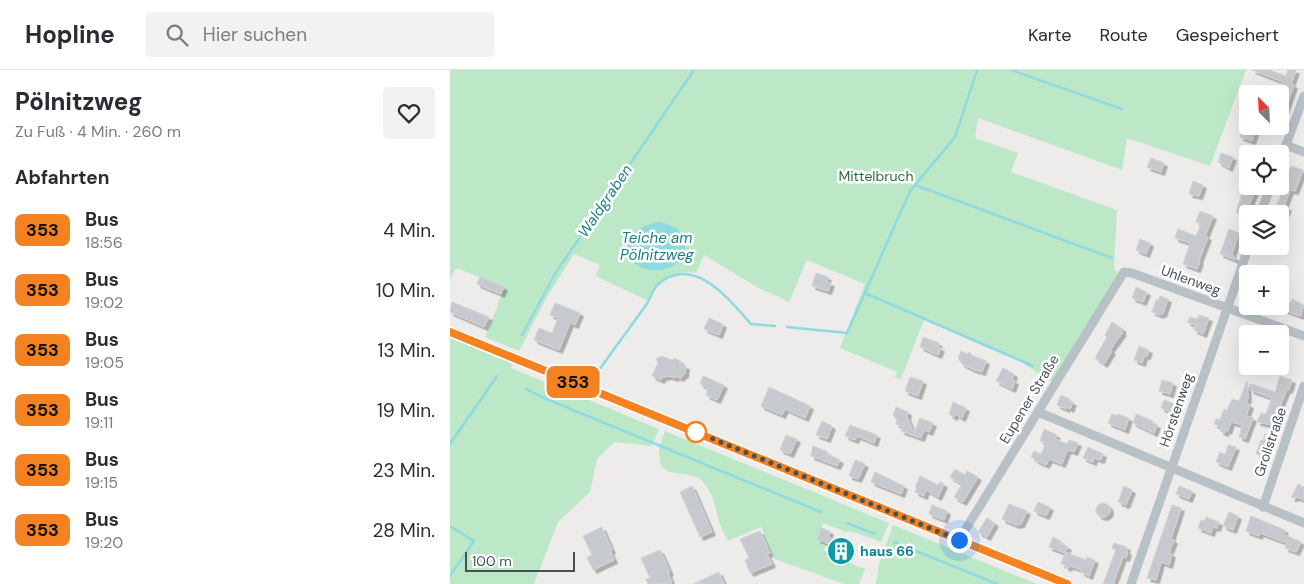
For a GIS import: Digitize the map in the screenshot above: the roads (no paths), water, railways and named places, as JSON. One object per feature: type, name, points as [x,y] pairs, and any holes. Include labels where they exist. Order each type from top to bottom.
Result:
[{"type":"street","points":[[1286,145],[1304,96]]},
{"type":"street","points":[[1289,146],[1304,152]]},
{"type":"street","name":"Hörstenweg","points":[[1131,584],[1246,255]]},
{"type":"street","name":"Uhlenweg","points":[[1124,272],[1132,273],[1304,336]]},
{"type":"street","name":"Eupener Straße","points":[[959,540],[1124,272]]},
{"type":"street","points":[[450,332],[1067,584]]},
{"type":"street","name":"Grollstraße","points":[[1263,506],[1304,386]]},
{"type":"street","points":[[1038,412],[1304,523]]},
{"type":"water","name":"Teiche am Pölnitzweg","points":[[660,222],[674,227],[681,232],[685,241],[684,252],[681,259],[666,269],[647,269],[639,266],[632,260],[628,252],[628,245],[630,239],[640,229]]},
{"type":"waterway","name":"Waldgraben","points":[[522,335],[555,274],[694,70]]},
{"type":"waterway","points":[[787,327],[847,333],[910,191],[955,137],[977,70]]},
{"type":"waterway","points":[[1011,70],[1122,109]]},
{"type":"waterway","points":[[915,185],[1112,258]]},
{"type":"waterway","points":[[594,377],[648,303],[655,287],[670,276],[684,274],[696,276],[721,292],[751,324],[775,326]]},
{"type":"waterway","points":[[865,293],[1033,366]]},
{"type":"waterway","name":"Waldgraben","points":[[450,444],[497,376]]},
{"type":"waterway","points":[[526,389],[821,512]]},
{"type":"waterway","points":[[847,523],[875,534]]},
{"type":"waterway","points":[[450,526],[474,541],[450,576]]},
{"type":"waterway","points":[[894,542],[997,584]]},
{"type":"place","name":"haus 66","points":[[841,551]]},
{"type":"park label","name":"Mittelbruch","points":[[876,176]]}]
